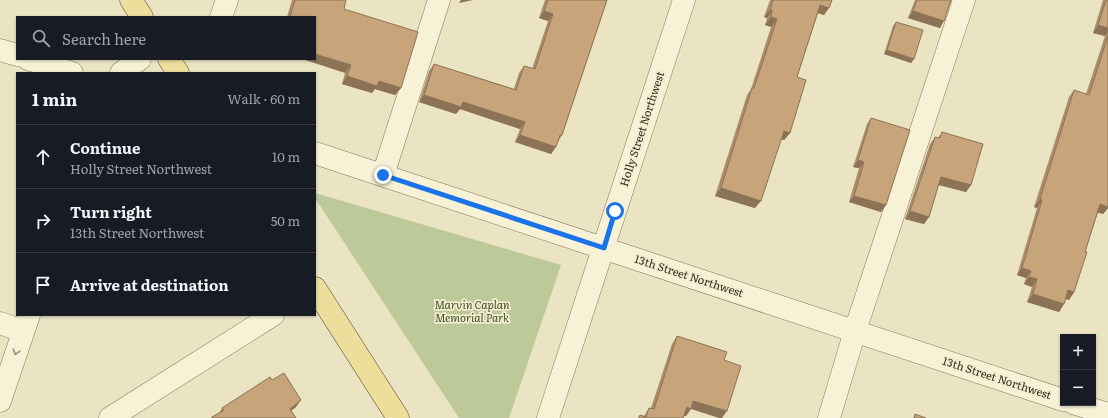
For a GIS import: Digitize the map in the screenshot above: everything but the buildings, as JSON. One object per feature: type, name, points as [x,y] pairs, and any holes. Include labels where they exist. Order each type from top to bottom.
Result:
[{"type":"main road","points":[[131,0],[141,16]]},
{"type":"main road","points":[[316,290],[398,418]]},
{"type":"street","points":[[221,16],[227,0]]},
{"type":"street","points":[[383,175],[439,0]]},
{"type":"street","name":"Holly Street Northwest","points":[[548,418],[684,0]]},
{"type":"street","points":[[829,418],[855,331],[964,0]]},
{"type":"street","points":[[0,50],[16,55]]},
{"type":"street","points":[[31,60],[69,72]]},
{"type":"street","points":[[122,72],[139,60]]},
{"type":"street","name":"13th Street Northwest","points":[[316,153],[1060,399]]},
{"type":"street","points":[[110,418],[271,316]]},
{"type":"street","points":[[0,324],[26,323],[0,401]]},
{"type":"street","points":[[1083,406],[1108,414]]},
{"type":"green space","name":"Marvin Caplan Memorial Park","points":[[316,193],[561,265],[509,418],[459,418],[316,200]]},
{"type":"route","points":[[383,175],[604,248],[615,211]]}]
